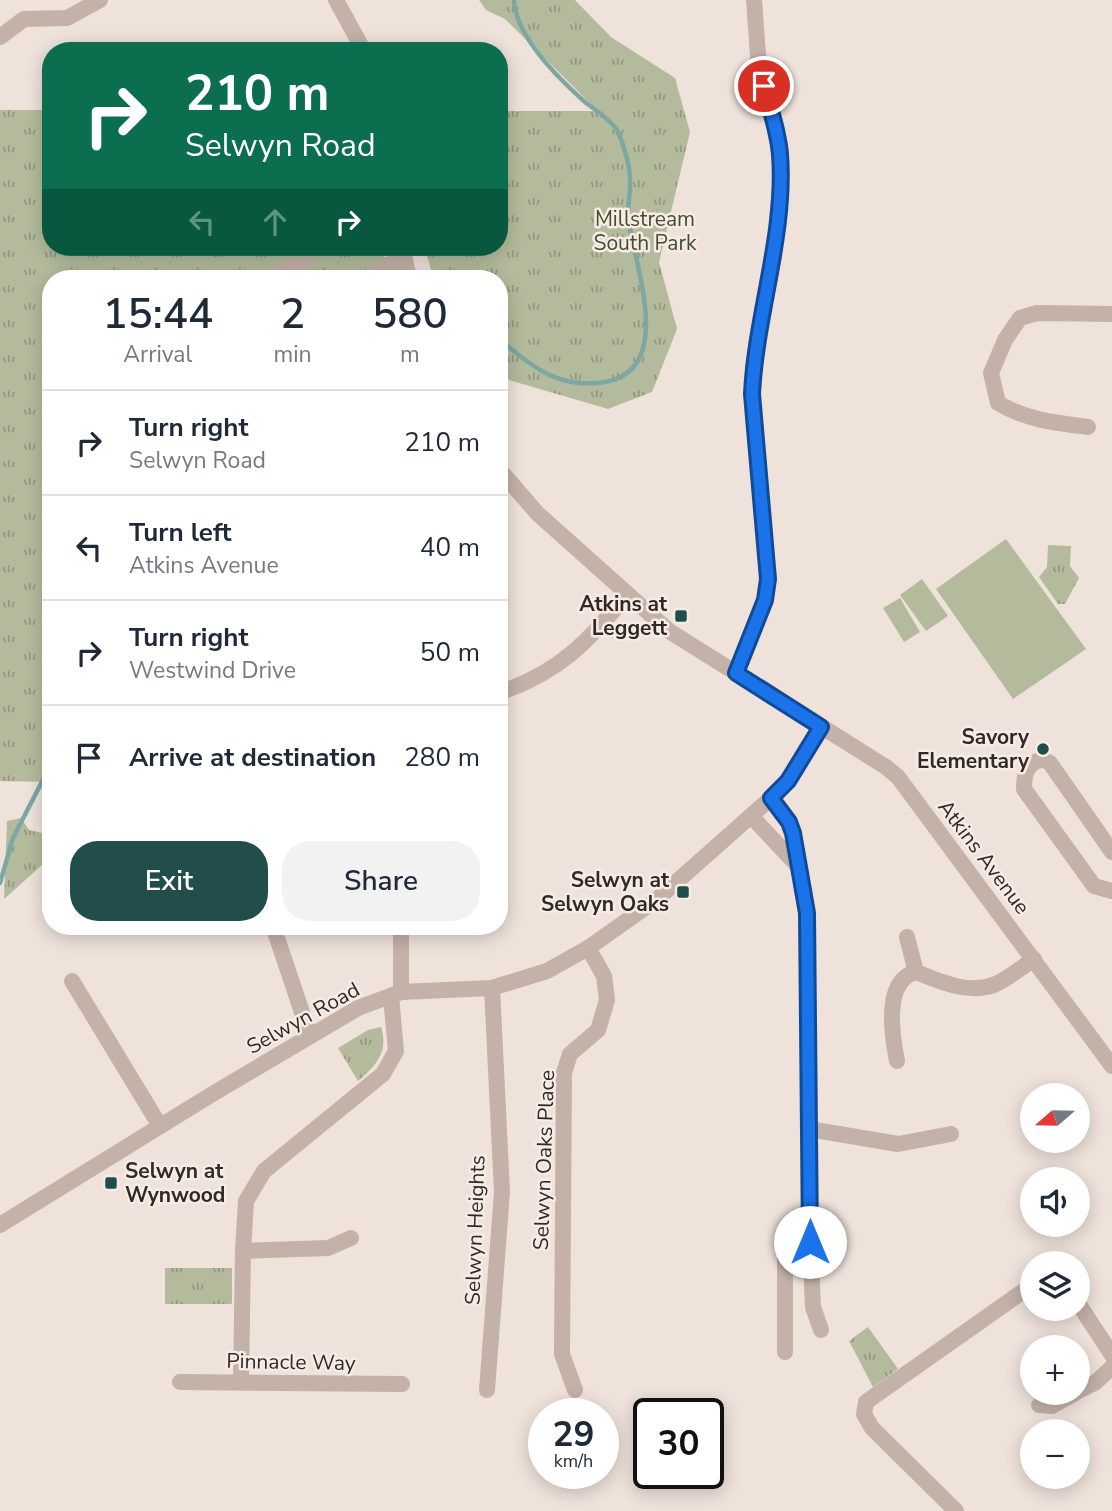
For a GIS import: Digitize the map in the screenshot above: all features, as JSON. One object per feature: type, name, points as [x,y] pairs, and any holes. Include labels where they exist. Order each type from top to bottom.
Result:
[{"type":"street","points":[[0,37],[24,19],[67,18],[100,0]]},
{"type":"street","points":[[337,0],[359,42]]},
{"type":"street","points":[[736,673],[765,600],[768,579],[752,394],[753,366],[774,256],[781,177],[777,130],[759,69],[754,0]]},
{"type":"street","points":[[287,270],[308,256]]},
{"type":"street","points":[[377,270],[399,256]]},
{"type":"street","points":[[1088,427],[1016,414],[998,403],[991,373],[1005,340],[1020,318],[1037,313],[1112,314]]},
{"type":"street","name":"Atkins Avenue","points":[[508,479],[537,513],[669,631],[887,767],[898,777],[1112,1066]]},
{"type":"street","points":[[508,690],[552,670],[579,649],[627,595]]},
{"type":"street","name":"Selwyn Road","points":[[0,1225],[358,1008],[396,994],[492,988],[547,971],[588,948],[656,900],[771,798],[788,781],[821,727]]},
{"type":"street","points":[[1112,852],[1050,763],[1043,759],[1034,761],[1024,777],[1024,789],[1094,886],[1112,891]]},
{"type":"street","points":[[771,798],[789,822],[805,892],[807,913],[810,1242],[813,1307],[821,1330]]},
{"type":"street","points":[[751,816],[797,865]]},
{"type":"street","points":[[276,935],[310,1036]]},
{"type":"street","points":[[242,1382],[246,1201],[264,1171],[383,1074],[396,1051],[396,994],[400,935]]},
{"type":"street","points":[[907,937],[916,972]]},
{"type":"street","name":"Selwyn Oaks Place","points":[[575,1390],[562,1354],[564,1073],[570,1054],[598,1030],[607,1000],[604,975],[588,948]]},
{"type":"street","points":[[897,1061],[892,1035],[895,993],[900,980],[906,974],[916,972],[963,988],[980,988],[998,983],[1034,959]]},
{"type":"street","points":[[72,981],[160,1126]]},
{"type":"street","name":"Selwyn Heights","points":[[487,1390],[502,1192],[492,988]]},
{"type":"street","points":[[809,1129],[898,1144],[951,1134]]},
{"type":"street","points":[[243,1251],[328,1248],[351,1237]]},
{"type":"street","points":[[785,1352],[785,1253],[793,1244],[810,1242]]},
{"type":"street","points":[[956,1511],[872,1428],[864,1414],[866,1402],[1020,1293]]},
{"type":"street","points":[[1090,1321],[1112,1355]]},
{"type":"street","points":[[1090,1385],[1112,1367]]},
{"type":"street","name":"Pinnacle Way","points":[[180,1381],[402,1384]]},
{"type":"street","points":[[1039,1405],[1054,1405]]},
{"type":"green space","name":"Millstream South Park","points":[[479,0],[575,0],[611,37],[675,78],[690,132],[659,262],[677,329],[652,392],[608,409],[508,380],[508,270],[431,270],[427,256],[508,256],[508,111],[598,111],[505,19],[486,10]]},
{"type":"green space","points":[[0,110],[42,110],[42,256],[383,256],[385,270],[42,270],[42,782],[0,781]]},
{"type":"green space","points":[[1006,539],[1086,649],[1013,699],[936,589]]},
{"type":"green space","points":[[1048,545],[1071,546],[1070,566],[1079,578],[1065,604],[1058,604],[1039,577],[1047,567]]},
{"type":"green space","points":[[922,579],[948,616],[926,631],[900,595]]},
{"type":"green space","points":[[900,598],[920,632],[904,642],[883,608]]},
{"type":"green space","points":[[21,818],[29,830],[42,833],[42,865],[4,899],[7,821]]},
{"type":"green space","points":[[381,1027],[382,1051],[370,1070],[358,1081],[338,1048],[368,1030]]},
{"type":"green space","points":[[165,1268],[232,1268],[232,1304],[165,1304]]},
{"type":"green space","points":[[868,1327],[898,1369],[873,1387],[849,1341]]},
{"type":"waterway","points":[[508,346],[537,368],[557,378],[580,383],[612,380],[632,368],[643,349],[646,325],[644,298],[628,218],[630,172],[620,137],[611,123],[575,93],[540,56],[522,28],[514,0]]},
{"type":"waterway","points":[[0,883],[13,838],[42,782]]},
{"type":"place","name":"Atkins at Leggett","points":[[681,616]]},
{"type":"place","name":"Savory Elementary","points":[[1043,749]]},
{"type":"place","name":"Selwyn at Selwyn Oaks","points":[[683,892]]},
{"type":"place","name":"Selwyn at Wynwood","points":[[111,1183]]},
{"type":"route","points":[[764,86],[777,130],[781,177],[774,256],[753,366],[752,394],[768,579],[765,600],[736,673],[821,727],[788,781],[771,798],[789,822],[793,833],[807,913],[810,1242]]}]
